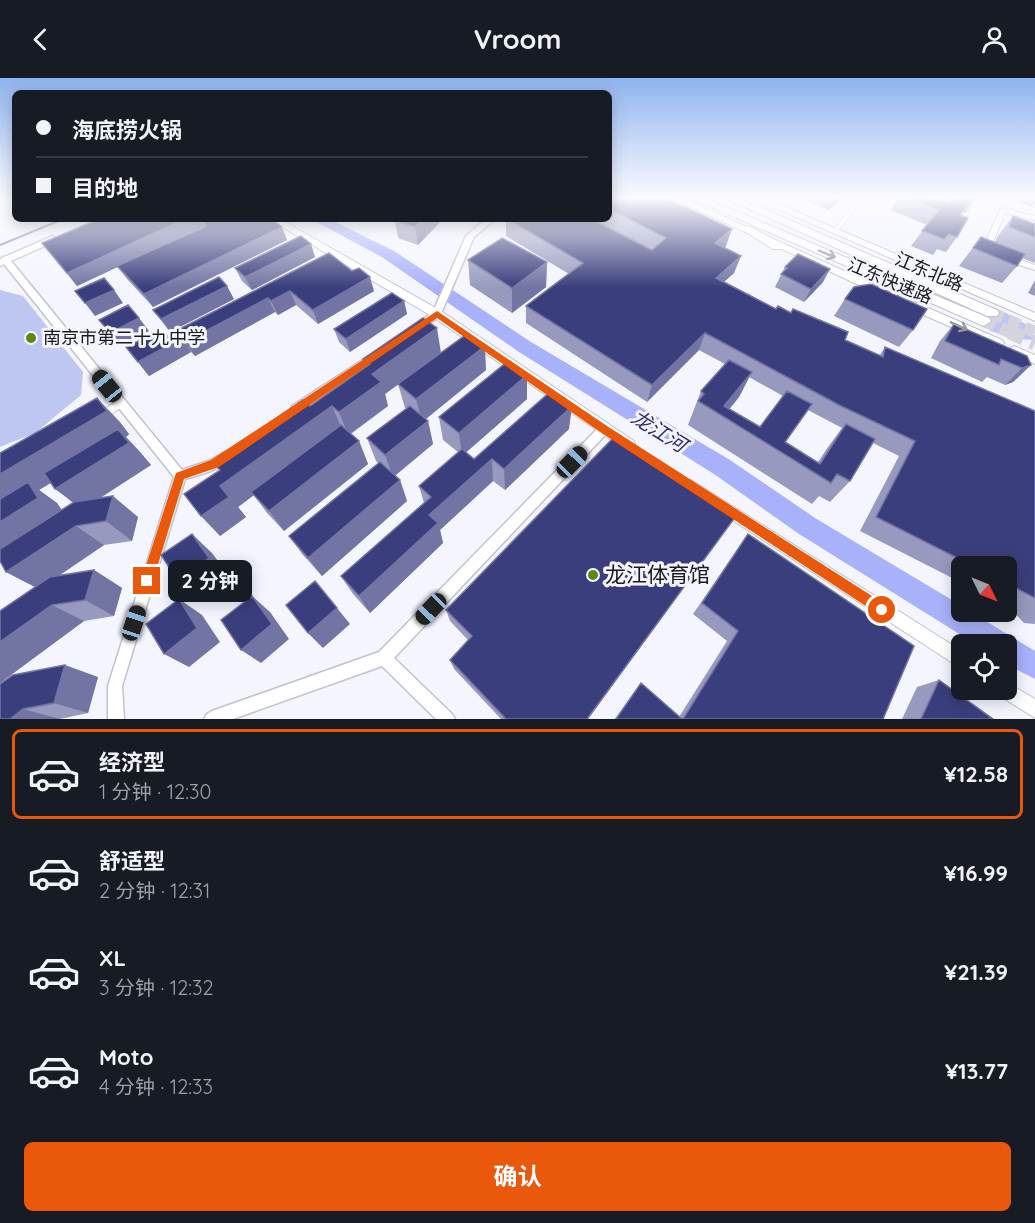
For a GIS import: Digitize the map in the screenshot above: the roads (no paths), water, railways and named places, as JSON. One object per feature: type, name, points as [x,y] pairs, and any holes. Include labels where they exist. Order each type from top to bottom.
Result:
[{"type":"highway","points":[[746,228],[777,246]]},
{"type":"highway","name":"江东快速路","points":[[769,228],[988,317],[795,228]]},
{"type":"main road","points":[[288,228],[437,314],[643,455]]},
{"type":"main road","name":"江东北路","points":[[739,228],[895,298]]},
{"type":"main road","name":"江东北路","points":[[827,228],[1035,317]]},
{"type":"main road","name":"江东北路","points":[[906,303],[1035,360]]},
{"type":"main road","points":[[683,480],[951,654]]},
{"type":"main road","points":[[1017,697],[1035,709]]},
{"type":"street","points":[[408,334],[437,314],[470,236],[480,228]]},
{"type":"street","points":[[994,228],[985,247],[987,250],[1035,268]]},
{"type":"street","points":[[58,237],[3,262],[180,476]]},
{"type":"street","points":[[282,418],[389,347]]},
{"type":"street","points":[[91,422],[121,404]]},
{"type":"street","points":[[212,719],[384,658],[604,429]]},
{"type":"street","points":[[180,476],[215,464],[234,451]]},
{"type":"street","points":[[116,719],[115,686],[180,476]]},
{"type":"street","points":[[384,658],[447,719]]},
{"type":"waterway","points":[[0,245],[41,228]]},
{"type":"waterway","name":"龙江河","points":[[336,228],[388,254],[525,347],[722,467],[807,526],[983,634]]},
{"type":"waterway","name":"龙江河","points":[[1017,655],[1035,666]]},
{"type":"tunnel","points":[[992,313],[1035,332]]},
{"type":"tunnel","points":[[984,321],[1014,334]]},
{"type":"tunnel","points":[[1010,332],[1035,343]]},
{"type":"place","name":"南京市第二十九中学","points":[[31,338]]},
{"type":"place","name":"龙江体育馆","points":[[593,575]]}]
